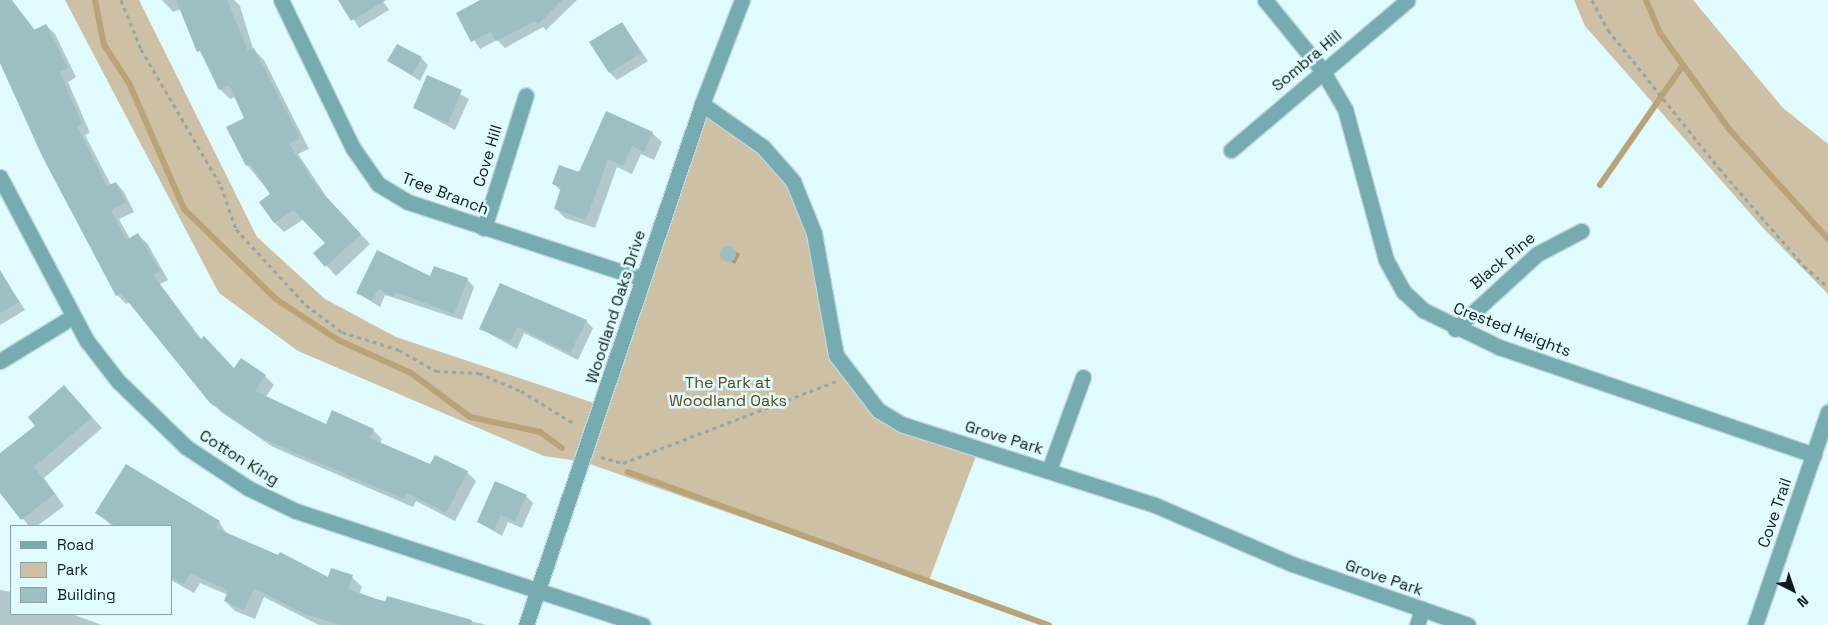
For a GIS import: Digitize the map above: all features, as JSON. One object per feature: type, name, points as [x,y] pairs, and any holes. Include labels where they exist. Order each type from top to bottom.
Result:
[{"type":"street","name":"Tree Branch","points":[[281,0],[353,148],[378,184],[408,202],[643,280]]},
{"type":"street","name":"Woodland Oaks Drive","points":[[526,625],[594,432],[702,104],[742,0]]},
{"type":"street","name":"Crested Heights","points":[[1265,0],[1322,70],[1345,109],[1386,260],[1404,292],[1454,329],[1814,455]]},
{"type":"street","name":"Sombra Hill","points":[[1232,150],[1322,70],[1407,1]]},
{"type":"street","name":"Cove Hill","points":[[484,228],[526,95]]},
{"type":"street","name":"Grove Park","points":[[702,104],[763,147],[793,181],[814,233],[826,318],[836,355],[848,374],[878,410],[901,424],[1156,505],[1292,564],[1468,625]]},
{"type":"street","name":"Cotton King","points":[[0,177],[72,318],[118,381],[156,420],[248,488],[296,511],[643,625]]},
{"type":"street","name":"Black Pine","points":[[1454,329],[1537,254],[1581,231]]},
{"type":"street","points":[[0,361],[72,318]]},
{"type":"street","points":[[1049,470],[1084,376]]},
{"type":"street","name":"Cove Trail","points":[[1755,625],[1828,412]]},
{"type":"street","points":[[1417,625],[1422,610]]},
{"type":"path","points":[[121,0],[141,49],[220,186],[236,229],[306,305],[342,332],[399,350],[436,371],[479,373],[594,432]]},
{"type":"path","points":[[1592,0],[1608,30],[1719,168],[1804,266],[1828,287]]},
{"type":"path","points":[[586,454],[623,463],[831,385],[848,374]]},
{"type":"green space","name":"The Park at Woodland Oaks","points":[[65,0],[139,0],[257,237],[325,299],[396,337],[603,406],[702,104],[763,147],[807,211],[836,355],[878,410],[979,448],[928,583],[584,462],[544,456],[298,351],[219,293]]},
{"type":"green space","points":[[1574,0],[1693,0],[1783,108],[1828,144],[1828,294],[1764,229],[1585,26]]},
{"type":"building","points":[[0,0],[11,0],[34,30],[46,24],[68,68],[60,72],[82,124],[77,126],[107,186],[116,182],[126,202],[111,210],[126,240],[138,233],[160,271],[153,275],[200,340],[204,336],[234,368],[241,358],[266,375],[255,391],[326,424],[332,410],[374,429],[370,438],[430,464],[435,455],[468,471],[446,513],[407,493],[404,499],[263,439],[210,403],[121,293],[116,296],[42,156],[0,63]]},
{"type":"building","points":[[176,0],[227,0],[248,51],[254,48],[300,138],[289,144],[318,188],[361,234],[325,267],[313,253],[325,243],[293,210],[274,223],[259,202],[270,194],[250,164],[246,166],[226,127],[244,118],[229,85],[219,90],[200,51],[197,52]]},
{"type":"building","points":[[338,0],[386,0],[351,21]]},
{"type":"building","points":[[480,0],[562,0],[538,24],[535,21],[496,41],[491,32],[471,42],[456,13]]},
{"type":"building","points":[[622,22],[641,53],[609,73],[589,42]]},
{"type":"building","points":[[397,44],[422,57],[412,75],[387,61]]},
{"type":"building","points":[[427,75],[462,90],[448,123],[413,108]]},
{"type":"building","points":[[606,111],[653,132],[644,152],[632,146],[623,166],[608,159],[586,220],[554,209],[561,187],[552,184],[559,165],[579,172]]},
{"type":"building","points":[[725,246],[731,246],[736,251],[734,260],[725,262],[720,257],[720,251]]},
{"type":"building","points":[[377,250],[430,276],[434,266],[468,278],[454,314],[396,292],[394,297],[378,289],[372,301],[356,293]]},
{"type":"building","points":[[0,270],[19,302],[0,313]]},
{"type":"building","points":[[500,283],[587,320],[570,353],[517,327],[510,342],[479,329]]},
{"type":"building","points":[[64,385],[92,417],[34,467],[55,494],[21,520],[0,493],[0,453],[35,426],[28,417]]},
{"type":"building","points":[[126,464],[220,521],[216,528],[278,555],[280,552],[328,577],[331,568],[353,575],[348,589],[385,602],[387,596],[472,620],[471,625],[341,625],[302,613],[254,588],[244,610],[224,601],[228,590],[190,573],[184,584],[172,578],[172,525],[114,525],[95,513]]},
{"type":"building","points":[[495,481],[527,495],[515,521],[501,515],[494,530],[477,522]]},
{"type":"waterway","points":[[95,0],[104,45],[129,83],[184,209],[276,299],[338,340],[411,373],[470,417],[540,432],[562,448]]},
{"type":"waterway","points":[[1646,0],[1660,33],[1729,129],[1828,239]]},
{"type":"waterway","points":[[1600,185],[1683,65]]},
{"type":"waterway","points":[[628,472],[1049,625]]}]
